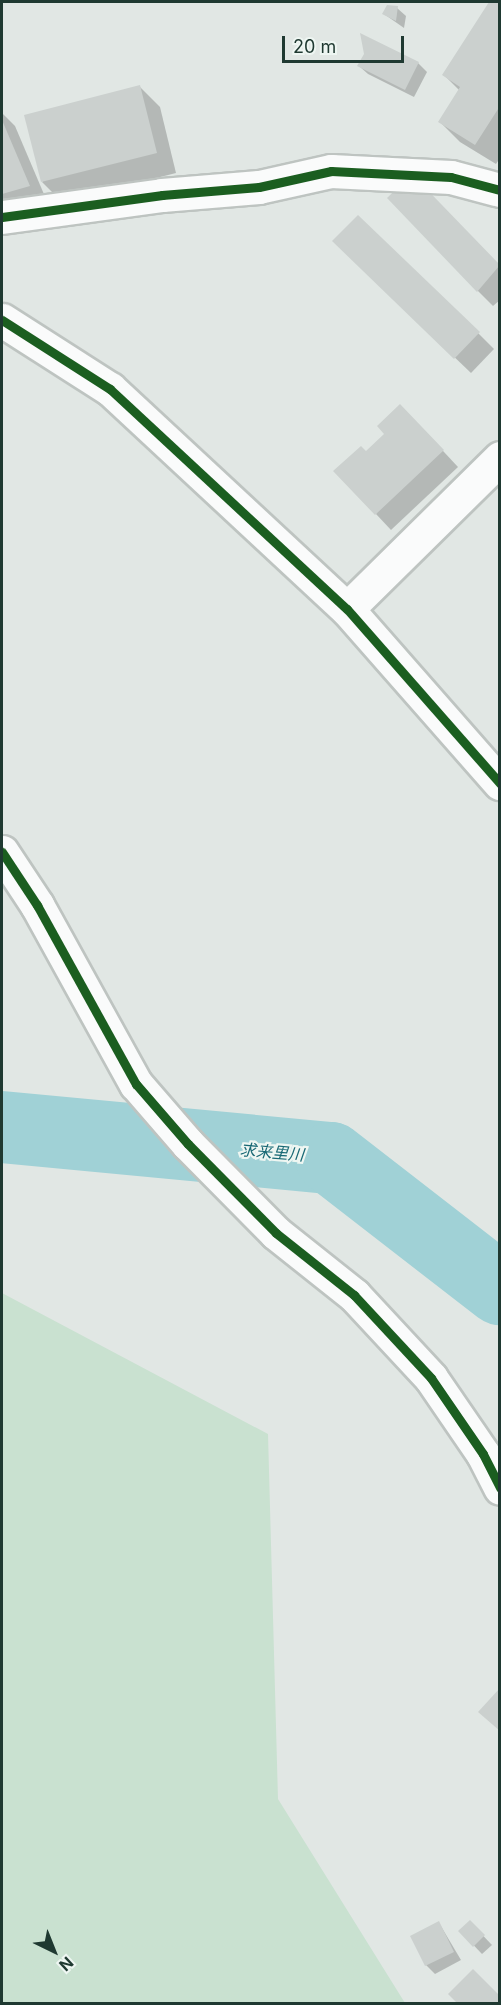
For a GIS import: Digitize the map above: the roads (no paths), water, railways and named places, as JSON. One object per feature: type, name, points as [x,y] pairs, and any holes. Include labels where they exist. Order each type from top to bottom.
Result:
[{"type":"street","points":[[2,217],[162,195],[259,187],[331,171],[451,177],[500,189]]},
{"type":"street","points":[[2,320],[110,389],[347,609],[500,783]]},
{"type":"street","points":[[347,609],[500,458]]},
{"type":"street","points":[[2,852],[37,904],[136,1084],[188,1144],[276,1233],[354,1295],[431,1378],[483,1454],[500,1488]]},
{"type":"waterway","name":"求来里川","points":[[2,1127],[331,1158],[500,1289]]}]
